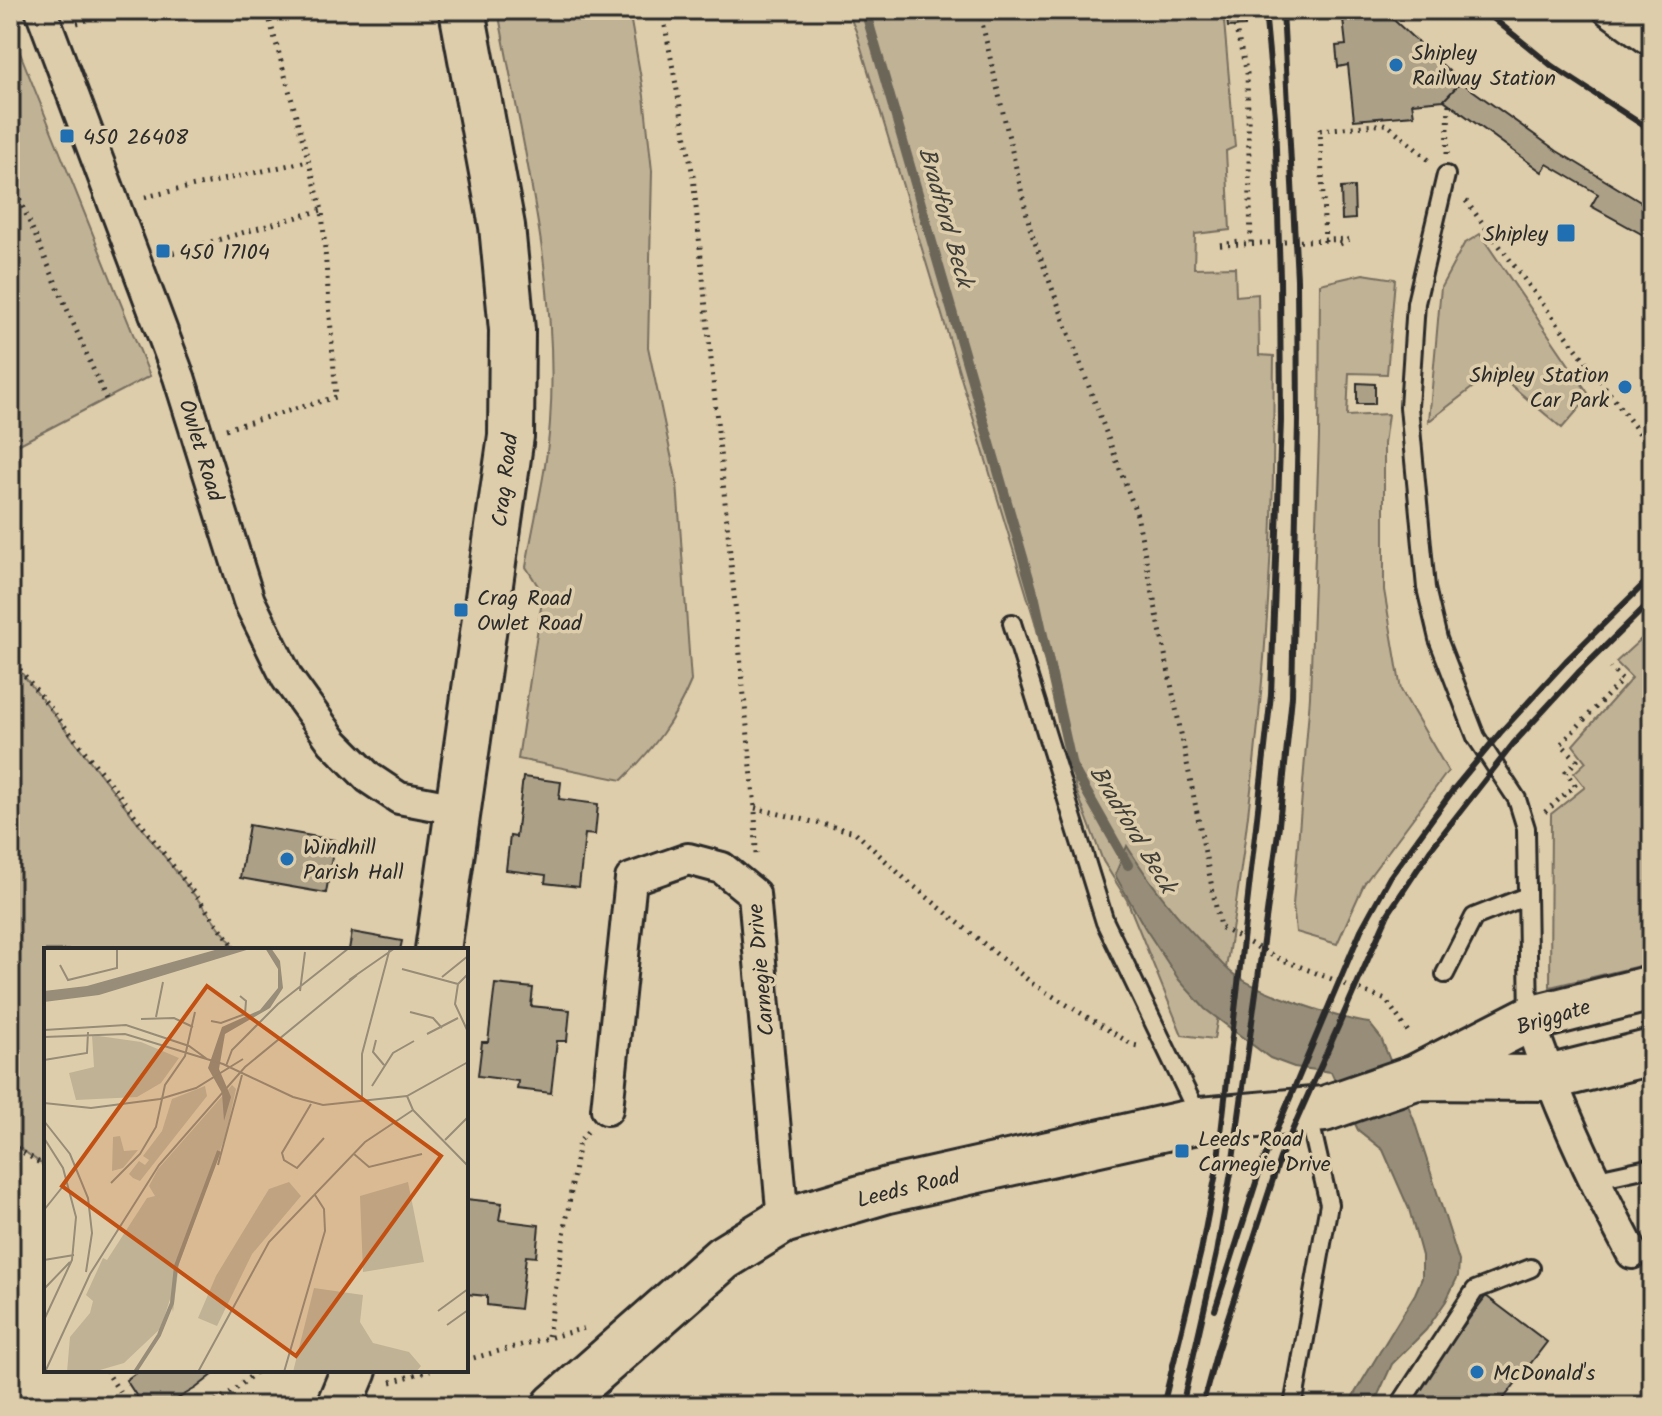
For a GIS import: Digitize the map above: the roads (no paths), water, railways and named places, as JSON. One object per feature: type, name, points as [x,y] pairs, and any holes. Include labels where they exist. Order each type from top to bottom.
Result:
[{"type":"main road","name":"Crag Road","points":[[438,948],[511,436],[512,330],[502,226],[462,10]]},
{"type":"main road","name":"Briggate","points":[[1316,1109],[1424,1072],[1529,1019],[1652,988]]},
{"type":"main road","name":"Briggate","points":[[1424,1072],[1548,1078],[1652,1052]]},
{"type":"main road","name":"Leeds Road","points":[[555,1406],[723,1258],[783,1221],[888,1190],[1201,1120],[1316,1109]]},
{"type":"main road","points":[[339,1406],[353,1372]]},
{"type":"street","points":[[1609,10],[1652,41]]},
{"type":"street","name":"Owlet Road","points":[[45,21],[179,377],[249,601],[287,678],[333,742],[369,778],[399,798],[457,809]]},
{"type":"street","name":"Carnegie Drive","points":[[607,1109],[631,879],[688,859],[722,868],[754,894],[783,1221]]},
{"type":"street","points":[[1529,1019],[1548,1078],[1593,1180],[1632,1253]]},
{"type":"lane","points":[[1446,175],[1416,303],[1409,407],[1426,588],[1438,639],[1476,737],[1517,799],[1526,828],[1529,1019]]},
{"type":"lane","points":[[1012,623],[1105,922],[1201,1120]]},
{"type":"lane","points":[[1445,974],[1474,917],[1527,896]]},
{"type":"lane","points":[[1293,1406],[1329,1204],[1316,1109]]},
{"type":"lane","points":[[1593,1180],[1652,1167]]},
{"type":"lane","points":[[1399,1406],[1475,1290],[1531,1268]]},
{"type":"waterway","name":"Bradford Beck","points":[[865,10],[1035,599],[1072,766],[1128,865]]},
{"type":"railway","points":[[1163,1406],[1201,1251],[1217,1168],[1271,695],[1281,421],[1280,278],[1275,117],[1265,10]]},
{"type":"railway","points":[[1182,1406],[1217,1253],[1232,1167],[1279,825],[1292,696],[1298,421],[1297,279],[1283,10]]},
{"type":"railway","points":[[1483,10],[1552,66],[1652,131]]},
{"type":"railway","points":[[1215,1310],[1262,1164],[1361,930],[1390,877],[1453,790],[1500,733],[1566,661],[1652,576]]},
{"type":"railway","points":[[1202,1406],[1280,1158],[1388,914],[1431,849],[1513,744],[1578,673],[1652,600]]},
{"type":"place","name":"Shipley Railway Station","points":[[1396,65]]},
{"type":"place","name":"450 26408","points":[[67,136]]},
{"type":"place","name":"Shipley","points":[[1566,233]]},
{"type":"place","name":"450 17104","points":[[163,251]]},
{"type":"place","name":"Shipley Station Car Park","points":[[1625,387]]},
{"type":"place","name":"Crag Road Owlet Road","points":[[461,610]]},
{"type":"place","name":"Windhill Parish Hall","points":[[287,859]]},
{"type":"place","name":"Leeds Road Carnegie Drive","points":[[1182,1151]]},
{"type":"place","name":"McDonald's","points":[[1477,1372]]}]
